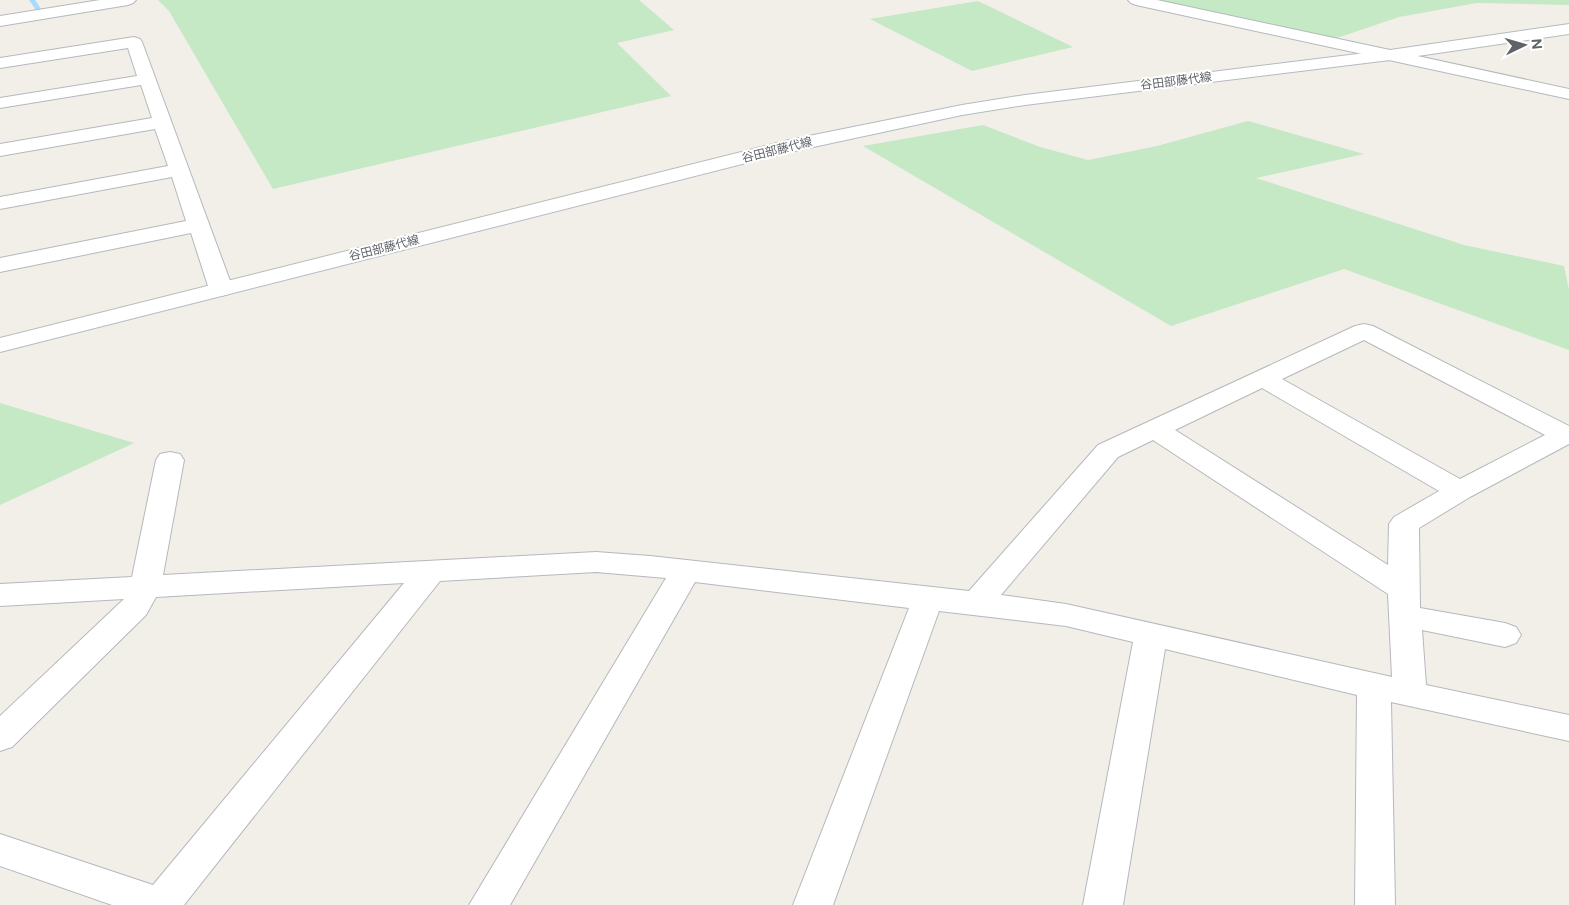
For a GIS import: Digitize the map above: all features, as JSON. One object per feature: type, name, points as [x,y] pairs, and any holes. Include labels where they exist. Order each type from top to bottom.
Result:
[{"type":"street","points":[[0,21],[128,0]]},
{"type":"street","points":[[1136,0],[1569,94]]},
{"type":"street","name":"谷田部藤代線","points":[[0,345],[789,146],[875,127],[1026,100],[1390,55],[1569,29]]},
{"type":"street","points":[[0,63],[134,42],[221,289]]},
{"type":"street","points":[[0,103],[148,79]]},
{"type":"street","points":[[0,150],[163,122]]},
{"type":"street","points":[[0,203],[180,170]]},
{"type":"street","points":[[0,265],[200,225]]},
{"type":"street","points":[[977,603],[1108,451],[1364,332],[1567,434]]},
{"type":"street","points":[[1264,379],[1460,491]]},
{"type":"street","points":[[1155,429],[1404,602],[1505,635]]},
{"type":"street","points":[[1410,693],[1404,602],[1404,524],[1460,491],[1567,434]]},
{"type":"street","points":[[0,737],[135,607],[145,588],[170,460]]},
{"type":"street","points":[[0,595],[596,562],[650,566],[928,599],[977,603],[1066,615],[1374,686],[1569,728]]},
{"type":"street","points":[[488,905],[686,571]]},
{"type":"street","points":[[0,850],[161,905],[430,572]]},
{"type":"street","points":[[813,905],[928,599]]},
{"type":"street","points":[[1103,905],[1150,634]]},
{"type":"street","points":[[1374,686],[1375,905]]},
{"type":"green space","points":[[158,0],[639,0],[674,30],[617,43],[671,96],[273,189],[169,11]]},
{"type":"green space","points":[[1155,0],[1569,0],[1569,5],[1477,3],[1399,17],[1334,39]]},
{"type":"green space","points":[[978,1],[1073,47],[972,71],[870,19]]},
{"type":"green space","points":[[1248,121],[1364,154],[1256,178],[1464,245],[1564,266],[1569,290],[1569,350],[1344,269],[1171,326],[863,146],[983,125],[1040,147],[1088,160],[1157,146]]},
{"type":"green space","points":[[0,403],[134,443],[0,505]]},
{"type":"waterway","points":[[32,0],[38,9]]}]
